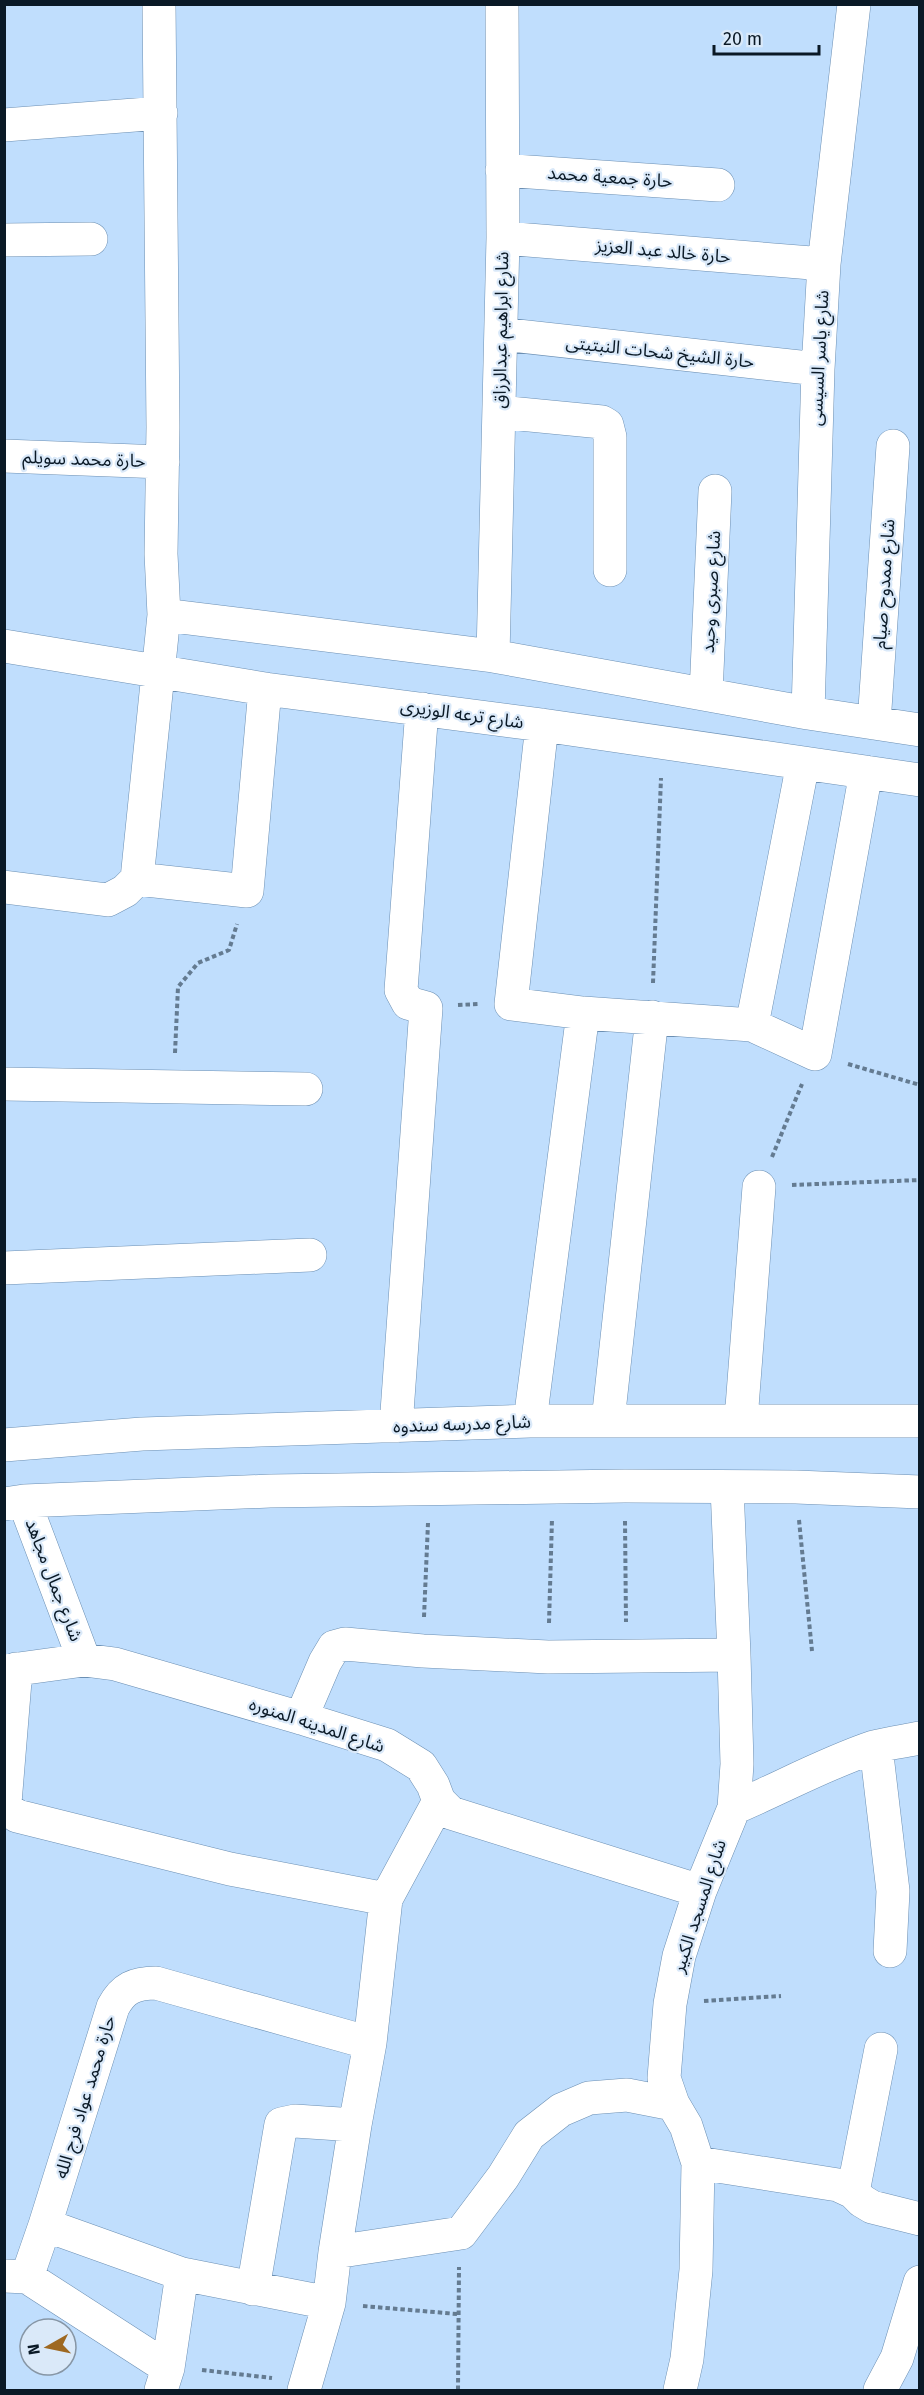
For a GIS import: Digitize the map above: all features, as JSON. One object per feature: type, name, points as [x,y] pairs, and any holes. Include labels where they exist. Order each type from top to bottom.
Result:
[{"type":"street","points":[[4,887],[108,900],[125,891],[137,879],[164,615],[161,554],[163,462],[159,4]]},
{"type":"street","name":"شارع ابراهيم عبدالرزاق","points":[[493,656],[503,238],[502,4]]},
{"type":"street","name":"شارع ياسر السيسى","points":[[808,713],[818,369],[824,264],[854,4]]},
{"type":"street","points":[[4,125],[161,113]]},
{"type":"street","name":"حارة جمعية محمد","points":[[502,170],[718,184]]},
{"type":"street","name":"حارة خالد عبد العزيز","points":[[503,238],[824,264]]},
{"type":"street","points":[[4,240],[91,239]]},
{"type":"street","name":"حارة الشيخ شحات النبتيتى","points":[[501,334],[818,369]]},
{"type":"street","points":[[499,412],[602,422],[607,425],[610,437],[610,570]]},
{"type":"street","name":"شارع ممدوح صيام","points":[[874,723],[893,446]]},
{"type":"street","name":"حارة محمد سويلم","points":[[4,456],[163,462]]},
{"type":"street","name":"شارع صبرى وحيد","points":[[706,694],[716,490]]},
{"type":"street","points":[[164,615],[493,656],[808,713],[920,730]]},
{"type":"street","name":"شارع ترعه الوزيرى","points":[[4,646],[265,688],[542,725],[920,780]]},
{"type":"street","points":[[137,879],[248,891],[265,688]]},
{"type":"street","points":[[396,1426],[426,1008],[408,1003],[401,990],[422,709]]},
{"type":"street","points":[[542,725],[511,1004],[583,1013],[752,1025],[815,1054],[866,772]]},
{"type":"street","points":[[752,1025],[803,763]]},
{"type":"street","points":[[530,1421],[583,1013]]},
{"type":"street","points":[[608,1421],[652,1017]]},
{"type":"street","points":[[4,1084],[306,1089]]},
{"type":"street","points":[[741,1420],[759,1187]]},
{"type":"street","points":[[4,1268],[310,1255]]},
{"type":"street","name":"شارع مدرسه سندوه","points":[[4,1445],[142,1434],[530,1421],[741,1420],[919,1415]]},
{"type":"street","points":[[14,1502],[270,1491],[625,1486],[796,1487],[920,1492]]},
{"type":"street","name":"شارع المسجد الكبير","points":[[680,2391],[687,2359],[696,2270],[698,2163],[686,2126],[673,2104],[664,2079],[670,2004],[679,1956],[700,1892],[734,1808],[736,1764],[734,1654],[727,1487]]},
{"type":"street","name":"شارع جمال مجاهد","points":[[14,1502],[84,1660]]},
{"type":"street","points":[[301,1718],[325,1662],[334,1647],[345,1644],[423,1651],[548,1657],[734,1654]]},
{"type":"street","name":"شارع المدينه المنوره","points":[[10,1670],[84,1660],[115,1664],[301,1718],[387,1745],[421,1766],[433,1785],[439,1801]]},
{"type":"street","points":[[10,1670],[5,1803],[7,1809],[17,1816],[230,1869],[386,1899]]},
{"type":"street","points":[[734,1808],[825,1766],[876,1747],[920,1738]]},
{"type":"street","points":[[876,1747],[893,1891],[890,1951]]},
{"type":"street","points":[[305,2387],[329,2303],[355,2124],[370,2043],[386,1899],[439,1801],[451,1813],[700,1892]]},
{"type":"street","name":"حارة محمد عواد فرج الله","points":[[16,2276],[45,2225],[113,2007],[119,1996],[128,1988],[142,1983],[156,1983],[370,2043]]},
{"type":"street","points":[[853,2192],[881,2049]]},
{"type":"street","points":[[335,2252],[461,2233],[503,2177],[529,2135],[561,2110],[589,2098],[627,2095],[673,2104]]},
{"type":"street","points":[[253,2289],[281,2124],[295,2121],[355,2124]]},
{"type":"street","points":[[698,2163],[838,2185],[853,2192],[872,2207],[920,2219]]},
{"type":"street","points":[[45,2225],[182,2274],[329,2303]]},
{"type":"street","points":[[16,2276],[165,2379],[182,2274]]},
{"type":"street","points":[[880,2391],[897,2358],[920,2282]]},
{"type":"path","points":[[652,1017],[662,743]]},
{"type":"path","points":[[174,1087],[178,987],[198,963],[229,950],[248,891]]},
{"type":"path","points":[[426,1008],[511,1004]]},
{"type":"path","points":[[920,1085],[815,1054],[759,1187],[920,1180]]},
{"type":"path","points":[[625,1486],[626,1655]]},
{"type":"path","points":[[796,1487],[812,1651]]},
{"type":"path","points":[[548,1657],[553,1488]]},
{"type":"path","points":[[423,1651],[429,1489]]},
{"type":"path","points":[[670,2004],[781,1996]]},
{"type":"path","points":[[458,2391],[457,2314],[461,2233]]},
{"type":"path","points":[[329,2303],[457,2314]]},
{"type":"path","points":[[165,2379],[240,2373],[305,2387]]}]
